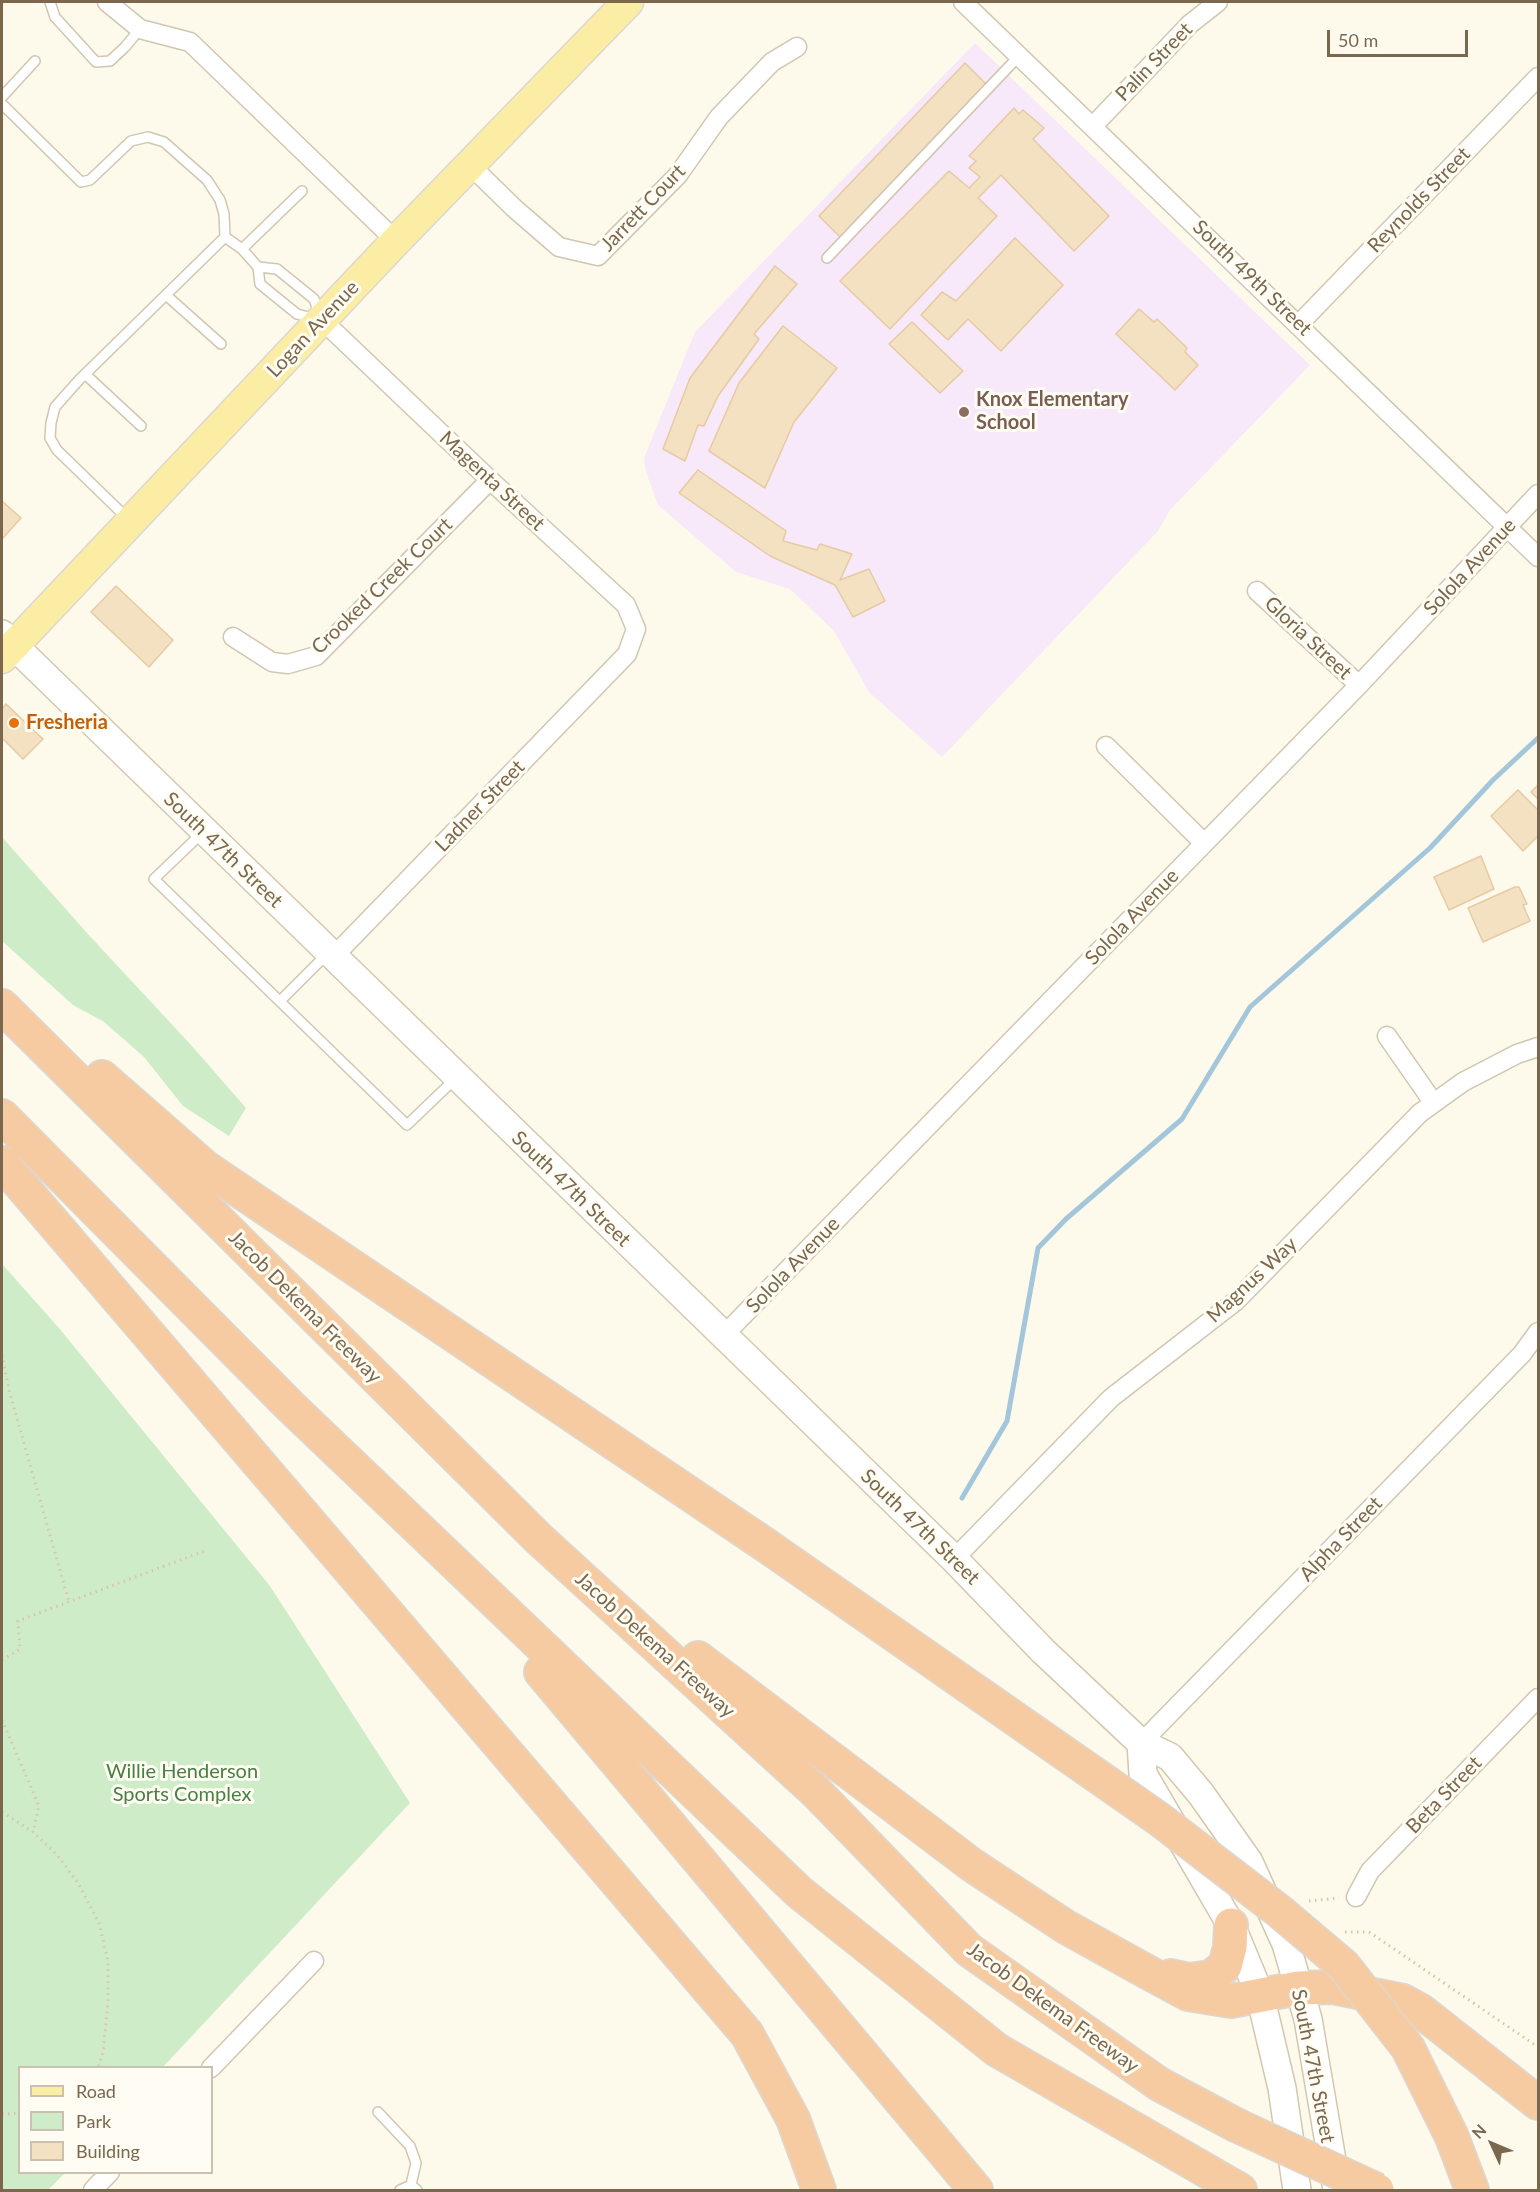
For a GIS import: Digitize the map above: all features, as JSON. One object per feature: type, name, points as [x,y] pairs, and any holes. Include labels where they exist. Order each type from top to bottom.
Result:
[{"type":"highway","points":[[2,989],[206,1168],[767,1546],[1159,1819],[1279,1911],[1344,1966],[1408,2048],[1452,2137],[1472,2190]]},
{"type":"highway","name":"Jacob Dekema Freeway","points":[[2,1006],[538,1538],[817,1792],[969,1950],[1159,2084],[1236,2124],[1377,2190]]},
{"type":"highway","points":[[2,1116],[290,1407],[545,1676],[976,2190]]},
{"type":"highway","points":[[2,1163],[747,2034],[793,2119],[819,2190]]},
{"type":"highway","points":[[290,1407],[799,1892],[997,2050],[1240,2190]]},
{"type":"highway","points":[[538,1538],[972,1865],[1066,1927],[1188,1994],[1231,2001],[1298,1988],[1333,1987],[1403,2001],[1421,2011],[1539,2103]]},
{"type":"highway","points":[[1142,1969],[1189,1980],[1211,1977],[1225,1966],[1230,1947],[1231,1925]]},
{"type":"main road","name":"Logan Avenue","points":[[6,646],[131,522],[396,241],[471,166],[620,4]]},
{"type":"main road","name":"South 47th Street","points":[[6,646],[204,831],[954,1559],[1043,1651],[1142,1743],[1170,1757],[1249,1862],[1286,1944],[1308,2019],[1337,2190]]},
{"type":"main road","name":"South 47th Street","points":[[1142,1743],[1143,1774],[1231,1925],[1260,1995],[1282,2088],[1297,2190]]},
{"type":"street","points":[[107,2],[140,29],[190,42],[396,241]]},
{"type":"street","name":"South 49th Street","points":[[963,2],[1539,557]]},
{"type":"street","name":"Palin Street","points":[[1093,126],[1190,24],[1218,2]]},
{"type":"street","name":"Jarrett Court","points":[[471,166],[559,247],[598,256],[678,175],[724,111],[772,62],[797,47]]},
{"type":"street","name":"Reynolds Street","points":[[1299,324],[1539,77]]},
{"type":"street","name":"Magenta Street","points":[[322,320],[490,480],[626,605],[636,629],[627,654]]},
{"type":"street","name":"Crooked Creek Court","points":[[233,637],[272,663],[288,664],[316,656],[490,480]]},
{"type":"street","name":"Solola Avenue","points":[[723,1336],[1359,685],[1539,494]]},
{"type":"street","name":"Gloria Street","points":[[1257,591],[1359,685]]},
{"type":"street","name":"Ladner Street","points":[[331,955],[627,654]]},
{"type":"street","points":[[1106,746],[1204,843]]},
{"type":"street","points":[[1386,1036],[1433,1102]]},
{"type":"street","name":"Magnus Way","points":[[954,1559],[1111,1398],[1236,1301],[1420,1113],[1463,1082],[1516,1054],[1539,1047]]},
{"type":"street","name":"Alpha Street","points":[[1142,1743],[1514,1362],[1539,1332]]},
{"type":"street","name":"Beta Street","points":[[1356,1897],[1370,1871],[1539,1698]]},
{"type":"street","points":[[212,2066],[314,1961]]},
{"type":"street","points":[[93,2190],[108,2174]]},
{"type":"lane","points":[[50,2],[55,17],[96,62],[110,61],[140,29]]},
{"type":"lane","points":[[827,258],[1019,56]]},
{"type":"lane","points":[[2,97],[35,61]]},
{"type":"lane","points":[[2,104],[81,182],[90,180],[131,141],[148,137],[164,142],[207,180],[220,200],[224,214],[225,237],[85,374],[55,407],[50,438],[57,450],[131,522]]},
{"type":"lane","points":[[242,249],[302,191]]},
{"type":"lane","points":[[225,237],[242,249],[258,267],[260,285],[297,314],[322,320]]},
{"type":"lane","points":[[258,267],[277,269],[314,299],[322,320]]},
{"type":"lane","points":[[166,295],[221,344]]},
{"type":"lane","points":[[85,374],[141,426]]},
{"type":"lane","points":[[204,831],[154,879],[407,1125],[457,1077]]},
{"type":"lane","points":[[280,1001],[331,955]]},
{"type":"lane","points":[[378,2112],[410,2146],[416,2163],[414,2188],[400,2190]]},
{"type":"path","points":[[2,1356],[10,1394],[69,1602]]},
{"type":"path","points":[[2,1660],[20,1649],[18,1621],[207,1550]]},
{"type":"path","points":[[2,1720],[39,1806],[33,1832]]},
{"type":"path","points":[[2,1812],[33,1832],[58,1856],[78,1883],[99,1923],[108,1961],[108,1991],[103,2052],[98,2066]]},
{"type":"path","points":[[1302,1900],[1356,1897]]},
{"type":"path","points":[[1310,1900],[1314,1905]]},
{"type":"path","points":[[1345,1932],[1369,1932],[1376,1936],[1539,2047]]},
{"type":"path","points":[[2,2114],[18,2114]]},
{"type":"shaded area","name":"Knox Elementary School","points":[[975,43],[1310,365],[1170,510],[1158,531],[942,757],[869,692],[834,631],[790,589],[736,572],[658,505],[646,472],[644,458],[695,332]]},
{"type":"green space","points":[[2,837],[246,1108],[229,1136],[183,1106],[144,1057],[104,1022],[73,1005],[2,941]]},
{"type":"green space","name":"Willie Henderson Sports Complex","points":[[2,1264],[59,1328],[270,1586],[410,1803],[164,2066],[18,2066],[18,2174],[64,2174],[48,2190],[2,2190]]},
{"type":"building","points":[[965,63],[989,87],[842,239],[819,216]]},
{"type":"building","points":[[1014,108],[1019,114],[1023,110],[1044,128],[1033,139],[1109,216],[1074,251],[1001,175],[978,198],[997,216],[890,329],[840,281],[949,171],[969,188],[980,177],[969,168],[976,161],[969,156]]},
{"type":"building","points":[[1015,238],[1063,285],[1001,351],[968,319],[948,340],[921,315],[942,292],[956,301]]},
{"type":"building","points":[[775,266],[797,284],[754,334],[759,339],[718,396],[704,426],[698,425],[685,461],[663,449],[690,378]]},
{"type":"building","points":[[1139,309],[1154,322],[1157,319],[1187,348],[1185,352],[1198,365],[1175,390],[1116,334]]},
{"type":"building","points":[[912,322],[963,371],[940,393],[889,344]]},
{"type":"building","points":[[783,326],[837,368],[794,422],[765,488],[709,451],[739,383]]},
{"type":"building","points":[[698,470],[786,531],[783,541],[817,550],[820,544],[852,554],[840,580],[869,569],[885,601],[853,617],[835,585],[770,556],[679,493]]},
{"type":"building","points":[[2,501],[21,518],[2,539]]},
{"type":"building","points":[[116,586],[173,640],[149,667],[91,612]]},
{"type":"building","name":"Fresheria","points":[[6,704],[43,739],[23,759],[2,738],[2,709]]},
{"type":"building","points":[[1538,785],[1538,799],[1531,792]]},
{"type":"building","points":[[1518,790],[1538,810],[1538,836],[1523,851],[1491,816]]},
{"type":"building","points":[[1481,856],[1494,889],[1449,910],[1434,877]]},
{"type":"building","points":[[1519,887],[1527,904],[1523,905],[1530,921],[1483,942],[1468,908]]},
{"type":"waterway","points":[[962,1498],[1007,1421],[1038,1248],[1066,1219],[1182,1119],[1250,1007],[1430,848],[1493,780],[1538,738]]},
{"type":"place","name":"Knox Elementary School","points":[[964,412]]},
{"type":"place","name":"Fresheria","points":[[14,723]]}]
